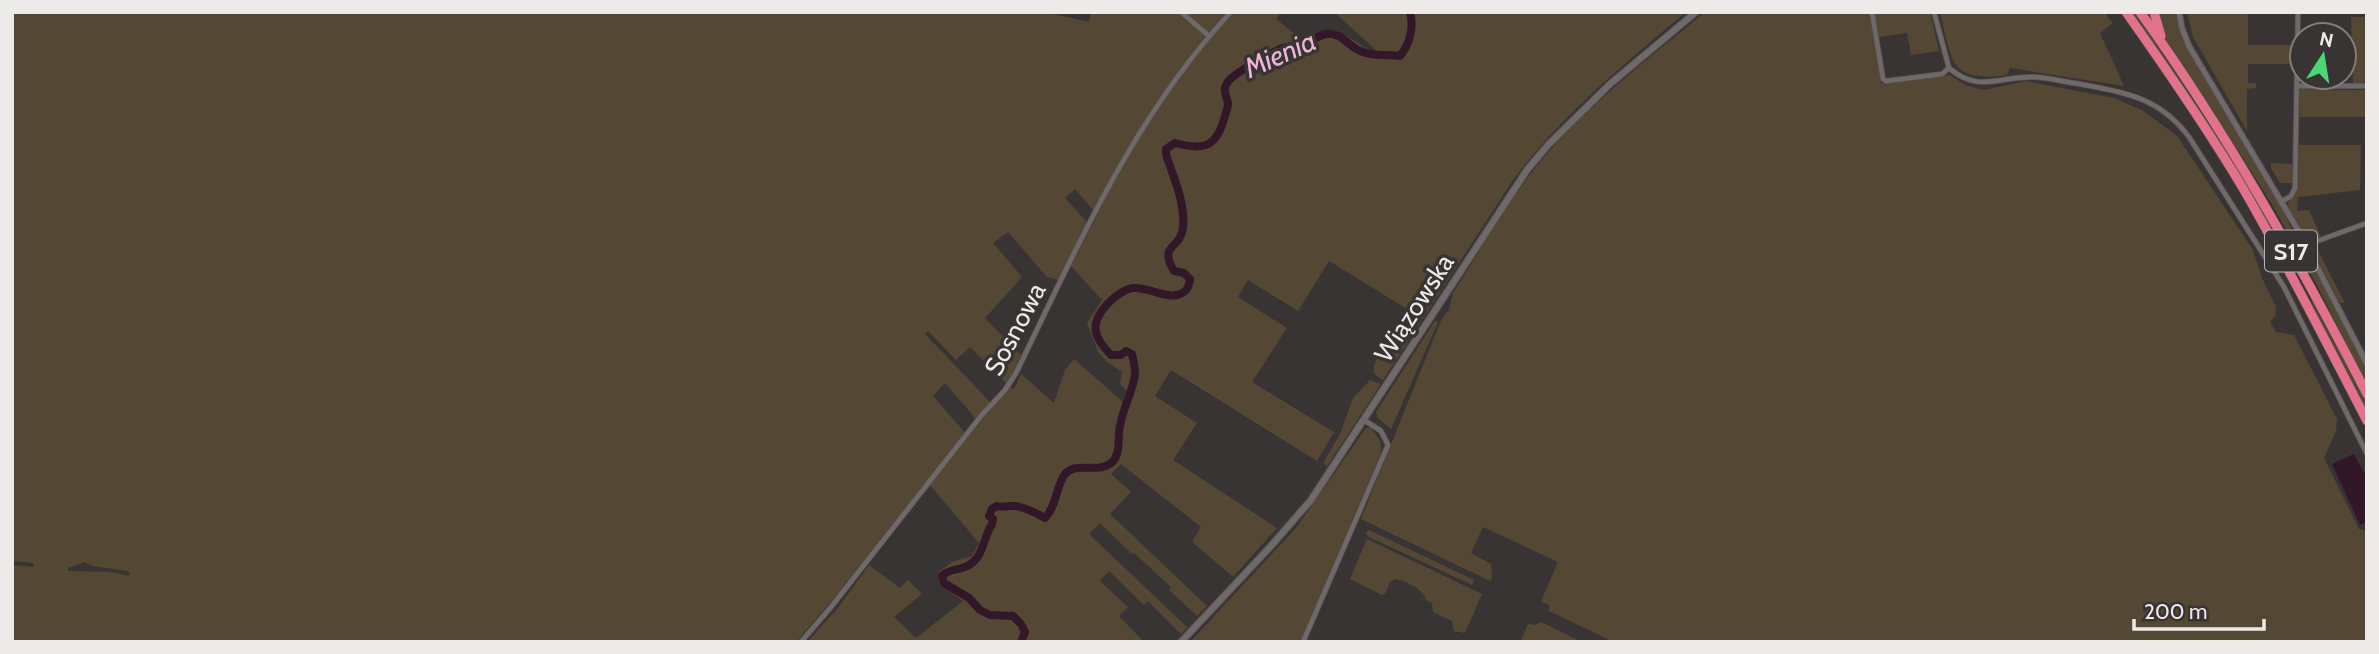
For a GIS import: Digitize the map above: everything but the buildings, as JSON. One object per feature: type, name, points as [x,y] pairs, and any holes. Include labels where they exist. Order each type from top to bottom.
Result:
[{"type":"highway","name":"S17","points":[[2126,12],[2198,117],[2243,189],[2367,421]]},
{"type":"highway","name":"S17","points":[[2140,12],[2264,202],[2311,285],[2367,394]]},
{"type":"highway","points":[[2154,12],[2167,51]]},
{"type":"main road","name":"Wiązowska","points":[[1181,642],[1305,508],[1519,181],[1541,152],[1610,84],[1696,12]]},
{"type":"street","points":[[1181,12],[1209,36]]},
{"type":"street","name":"Sosnowa","points":[[801,642],[981,416],[1005,390],[1119,169],[1159,100],[1231,12]]},
{"type":"street","points":[[1872,12],[1883,79],[1886,81],[1942,74],[1949,68]]},
{"type":"street","points":[[1934,12],[1949,68],[1966,80],[1980,83],[2033,77],[2128,93],[2157,105],[2170,115],[2189,136],[2284,288],[2367,454]]},
{"type":"street","points":[[2179,12],[2189,46],[2306,245],[2367,364]]},
{"type":"street","points":[[2281,202],[2289,197],[2295,188],[2297,91]]},
{"type":"street","points":[[2306,245],[2367,223]]},
{"type":"street","points":[[1303,642],[1388,445],[1381,431],[1364,420]]},
{"type":"shaded area","points":[[12,12],[1044,12],[1089,22],[1091,12],[1176,12],[1205,36],[1158,99],[1094,211],[1075,189],[1065,198],[1088,223],[1059,280],[1047,277],[1008,232],[993,243],[1022,277],[985,318],[1021,355],[1007,384],[970,347],[956,360],[928,331],[925,334],[991,403],[976,419],[945,383],[933,396],[966,434],[796,642],[12,642],[12,565],[34,567],[33,563],[12,561]],"holes":[[[84,562],[92,566],[128,571],[130,574],[68,571],[68,568]]]},
{"type":"shaded area","points":[[1185,12],[1227,12],[1209,32]]},
{"type":"shaded area","points":[[1236,12],[1281,12],[1276,19],[1306,43],[1320,33],[1334,32],[1348,37],[1373,53],[1378,52],[1334,12],[1686,12],[1595,91],[1532,156],[1513,180],[1383,380],[1374,373],[1376,360],[1407,309],[1329,261],[1298,311],[1248,280],[1238,297],[1287,328],[1252,382],[1334,432],[1317,461],[1171,370],[1155,396],[1197,423],[1173,460],[1277,528],[1233,577],[1192,542],[1201,527],[1121,464],[1111,474],[1131,492],[1110,514],[1207,606],[1197,616],[1169,590],[1171,587],[1100,523],[1089,534],[1187,627],[1181,634],[1148,601],[1144,605],[1109,571],[1100,581],[1128,607],[1119,616],[1144,642],[807,642],[838,608],[869,565],[900,588],[908,580],[922,594],[894,617],[916,638],[963,601],[939,583],[939,572],[952,562],[972,556],[979,543],[930,485],[983,418],[1011,387],[1014,389],[1021,374],[1054,403],[1065,370],[1074,359],[1123,402],[1128,392],[1120,384],[1122,372],[1098,352],[1087,323],[1102,300],[1071,266],[1114,182],[1161,100],[1213,35]]},
{"type":"shaded area","points":[[1705,12],[1870,12],[1881,83],[1950,75],[1965,85],[1984,90],[2026,81],[2114,98],[2142,110],[2177,136],[2253,250],[2262,278],[2276,307],[2275,316],[2270,322],[2276,332],[2294,335],[2337,419],[2336,431],[2324,458],[2359,529],[2367,531],[2367,642],[1614,642],[1549,611],[1549,605],[1541,601],[1558,562],[1483,527],[1471,553],[1491,564],[1490,581],[1361,519],[1442,318],[1449,310],[1453,293],[1513,198],[1535,168],[1574,125]]},
{"type":"shaded area","points":[[1875,12],[1930,12],[1939,51],[1911,55],[1907,33],[1879,37]]},
{"type":"shaded area","points":[[1940,12],[2104,12],[2113,23],[2100,33],[2124,86],[2010,68],[2007,75],[1988,77],[1963,71],[1951,55]]},
{"type":"shaded area","points":[[2132,12],[2135,12],[2216,135],[2284,248],[2282,250],[2207,124]]},
{"type":"shaded area","points":[[2157,12],[2175,12],[2185,44],[2283,210],[2294,235],[2305,247],[2365,367],[2367,385],[2317,285],[2273,206],[2201,92],[2170,50],[2162,35]]},
{"type":"shaded area","points":[[2187,12],[2248,12],[2248,45],[2288,45],[2288,64],[2248,64],[2248,83],[2256,83],[2256,88],[2247,89],[2247,131],[2193,37]]},
{"type":"shaded area","points":[[2351,17],[2367,17],[2367,83],[2358,83],[2358,21],[2351,21]]},
{"type":"shaded area","points":[[2365,90],[2365,117],[2300,117],[2300,91]]},
{"type":"shaded area","points":[[2299,145],[2361,145],[2360,190],[2298,197],[2297,211],[2309,210],[2321,237],[2310,240],[2306,238],[2288,206],[2289,200],[2298,189]]},
{"type":"shaded area","points":[[2271,163],[2292,164],[2292,183],[2280,183]]},
{"type":"shaded area","points":[[2315,245],[2345,303],[2340,303],[2312,250]]},
{"type":"shaded area","points":[[2311,301],[2367,402],[2367,415]]},
{"type":"shaded area","points":[[1435,321],[1438,322],[1391,429],[1378,418],[1376,412]]},
{"type":"shaded area","points":[[1370,380],[1381,384],[1327,466],[1323,463],[1340,434],[1353,398]]},
{"type":"shaded area","points":[[1366,428],[1371,428],[1380,440],[1381,453],[1300,642],[1190,642],[1296,528]]},
{"type":"shaded area","points":[[2354,454],[2367,478],[2367,522],[2360,525],[2332,464]]},
{"type":"shaded area","points":[[1369,530],[1474,580],[1472,585],[1369,537],[1365,533]]},
{"type":"shaded area","points":[[1367,539],[1482,594],[1465,633],[1454,631],[1452,621],[1433,612],[1432,603],[1410,584],[1395,579],[1382,595],[1350,579]]},
{"type":"shaded area","points":[[1541,622],[1582,642],[1520,642],[1528,624]]},
{"type":"waterway","name":"Mienia","points":[[1021,642],[1025,632],[1013,616],[990,615],[980,610],[969,598],[944,583],[942,576],[966,567],[978,557],[992,524],[993,519],[989,516],[992,509],[997,506],[1016,506],[1045,518],[1052,508],[1065,474],[1075,468],[1100,468],[1111,463],[1116,457],[1120,426],[1135,367],[1132,354],[1126,351],[1121,355],[1111,355],[1102,345],[1096,332],[1098,318],[1113,298],[1127,290],[1139,288],[1177,295],[1185,291],[1190,282],[1184,273],[1174,271],[1168,256],[1181,235],[1183,213],[1166,149],[1175,143],[1200,146],[1212,142],[1221,129],[1228,107],[1225,91],[1227,83],[1245,68],[1281,49],[1302,47],[1319,36],[1331,34],[1363,52],[1400,56],[1410,35],[1410,12]]}]
